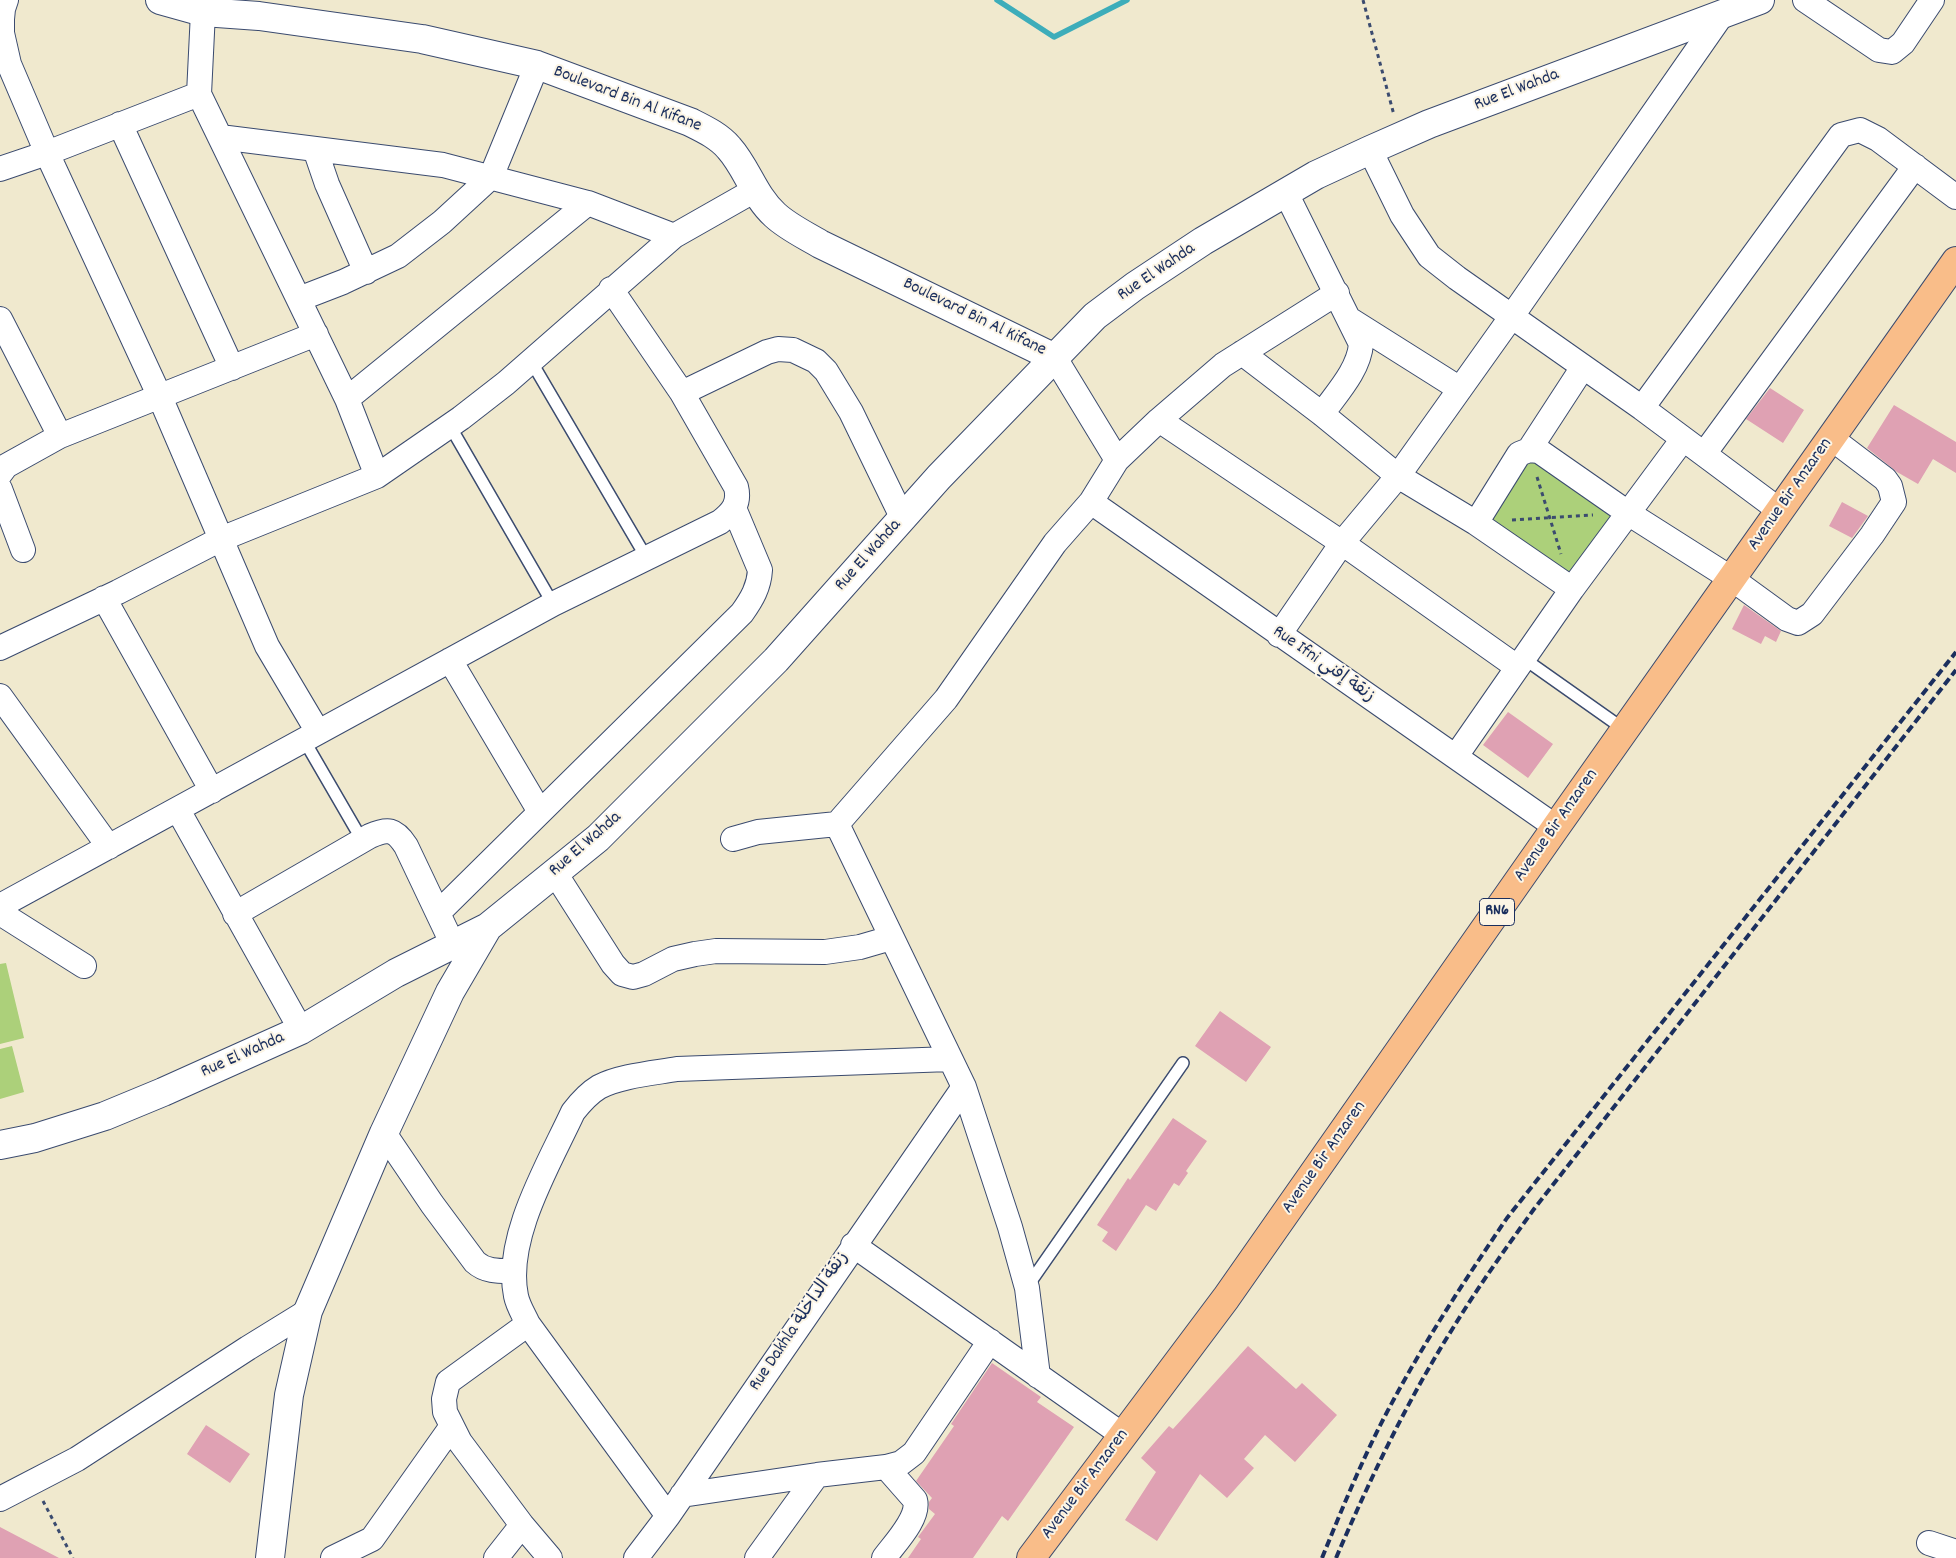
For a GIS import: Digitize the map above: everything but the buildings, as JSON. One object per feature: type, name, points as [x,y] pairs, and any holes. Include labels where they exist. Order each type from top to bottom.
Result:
[{"type":"main road","name":"Avenue Bir Anzaren","points":[[1032,1558],[1226,1298],[1956,261]]},
{"type":"street","points":[[6,0],[2,19],[2,33],[9,64],[47,153],[160,397],[267,646],[311,736]]},
{"type":"street","name":"Boulevard Bin Al Kifane","points":[[160,0],[203,12],[259,16],[422,39],[537,65],[660,110],[710,132],[728,147],[741,165],[754,190],[774,214],[791,228],[820,244],[1055,358]]},
{"type":"street","name":"Rue El Wahda","points":[[0,1145],[36,1138],[105,1116],[163,1092],[301,1030],[396,972],[488,927],[598,838],[776,660],[903,519],[938,477],[1095,316],[1135,286],[1203,241],[1316,176],[1399,137],[1760,0]]},
{"type":"street","points":[[1805,0],[1879,50],[1892,52],[1903,43],[1932,0]]},
{"type":"street","points":[[203,12],[199,94],[347,399],[377,476]]},
{"type":"street","points":[[1279,634],[1342,543],[1398,476],[1721,16]]},
{"type":"street","points":[[299,299],[366,272],[398,256],[442,222],[491,177],[537,65]]},
{"type":"street","points":[[0,169],[47,153],[199,94]]},
{"type":"street","points":[[120,124],[232,368]]},
{"type":"street","points":[[1642,408],[1838,137],[1848,132],[1860,130],[1878,139],[1956,197]]},
{"type":"street","points":[[220,137],[443,165],[588,203],[674,236]]},
{"type":"street","points":[[315,149],[327,184],[366,272]]},
{"type":"street","points":[[1370,150],[1402,215],[1429,256],[1457,278],[1642,408],[1779,510]]},
{"type":"street","points":[[1704,454],[1915,166]]},
{"type":"street","points":[[0,648],[221,539],[377,476],[450,426],[498,389],[674,236],[754,190]]},
{"type":"street","points":[[1286,193],[1361,344],[1356,364],[1322,414]]},
{"type":"street","points":[[347,399],[588,203]]},
{"type":"street","points":[[0,906],[553,604],[720,522],[734,508],[738,501],[736,487],[682,393],[611,289]]},
{"type":"street","points":[[733,839],[758,832],[837,824],[946,699],[1055,543],[1091,502],[1117,460],[1222,365],[1337,293]]},
{"type":"street","points":[[0,319],[60,436]]},
{"type":"street","points":[[1349,319],[1460,389]]},
{"type":"street","points":[[0,474],[6,466],[60,436],[316,334]]},
{"type":"street","points":[[682,393],[767,352],[778,349],[793,350],[816,361],[826,371],[851,412],[903,519]]},
{"type":"street","points":[[1242,354],[1322,414],[1398,476],[1476,523],[1572,589]]},
{"type":"street","points":[[1055,358],[1117,460]]},
{"type":"street","points":[[1476,523],[1517,458],[1529,450],[1583,367]]},
{"type":"street","points":[[1159,420],[1520,662]]},
{"type":"street","points":[[1529,450],[1540,451],[1548,456],[1628,513],[1732,579],[1787,618],[1798,623],[1812,614],[1872,535],[1894,502],[1890,486],[1885,479],[1831,438]]},
{"type":"street","points":[[1456,756],[1572,589],[1683,439]]},
{"type":"street","points":[[0,489],[23,550]]},
{"type":"street","name":"Rue Ifni زنقة إفني","points":[[1091,502],[1556,827]]},
{"type":"street","points":[[438,913],[742,613],[754,596],[760,570],[734,508]]},
{"type":"street","points":[[104,598],[212,791]]},
{"type":"street","points":[[450,660],[540,812]]},
{"type":"street","points":[[0,696],[109,847]]},
{"type":"street","points":[[178,810],[301,1030]]},
{"type":"street","points":[[837,824],[964,1087],[1010,1228],[1027,1288],[1038,1376]]},
{"type":"street","points":[[235,914],[362,840],[384,831],[391,831],[397,834],[406,846],[453,945]]},
{"type":"street","points":[[555,872],[613,964],[622,974],[633,977],[644,974],[673,959],[702,953],[716,951],[825,952],[860,947],[891,938]]},
{"type":"street","points":[[0,913],[84,966]]},
{"type":"street","points":[[270,1558],[289,1395],[308,1311],[384,1133],[450,992],[488,927]]},
{"type":"street","points":[[668,1516],[528,1324],[516,1299],[514,1271],[520,1229],[573,1112],[582,1100],[600,1087],[634,1076],[677,1069],[950,1059]]},
{"type":"street","name":"Rue Dakhla زنقة الداخلة","points":[[636,1558],[668,1516],[853,1245],[964,1087]]},
{"type":"street","points":[[384,1133],[475,1262],[492,1270],[514,1271]]},
{"type":"street","points":[[853,1245],[1124,1436]]},
{"type":"street","points":[[0,1499],[77,1459],[308,1311]]},
{"type":"street","points":[[528,1324],[448,1382],[444,1399],[445,1412],[460,1442],[522,1525],[550,1558]]},
{"type":"street","points":[[682,1495],[886,1467],[901,1463],[914,1453],[990,1341]]},
{"type":"street","points":[[333,1558],[372,1539],[452,1426]]},
{"type":"street","points":[[884,1558],[914,1517],[916,1507],[915,1500],[886,1467]]},
{"type":"street","points":[[757,1558],[817,1475]]},
{"type":"street","points":[[496,1558],[522,1525]]},
{"type":"street","points":[[1929,1543],[1956,1552]]},
{"type":"lane","points":[[530,361],[646,557]]},
{"type":"lane","points":[[450,426],[553,604]]},
{"type":"lane","points":[[1520,662],[1625,730]]},
{"type":"lane","points":[[311,736],[362,840]]},
{"type":"lane","points":[[1027,1288],[1183,1062]]},
{"type":"path","points":[[1363,0],[1399,137]]},
{"type":"path","points":[[1529,450],[1572,589]]},
{"type":"path","points":[[1476,523],[1628,513]]},
{"type":"path","points":[[33,1482],[73,1558]]},
{"type":"green space","points":[[1532,458],[1614,512],[1570,575],[1487,521],[1523,460]]},
{"type":"green space","points":[[6,963],[24,1038],[0,1044],[0,964]]},
{"type":"green space","points":[[12,1046],[24,1092],[0,1099],[0,1049]]},
{"type":"waterway","points":[[997,0],[1054,37],[1127,0]]},
{"type":"railway","points":[[1322,1558],[1365,1457],[1394,1399],[1448,1307],[1507,1218],[1956,652]]},
{"type":"railway","points":[[1336,1558],[1362,1499],[1405,1412],[1436,1356],[1482,1283],[1534,1209],[1956,670]]}]
